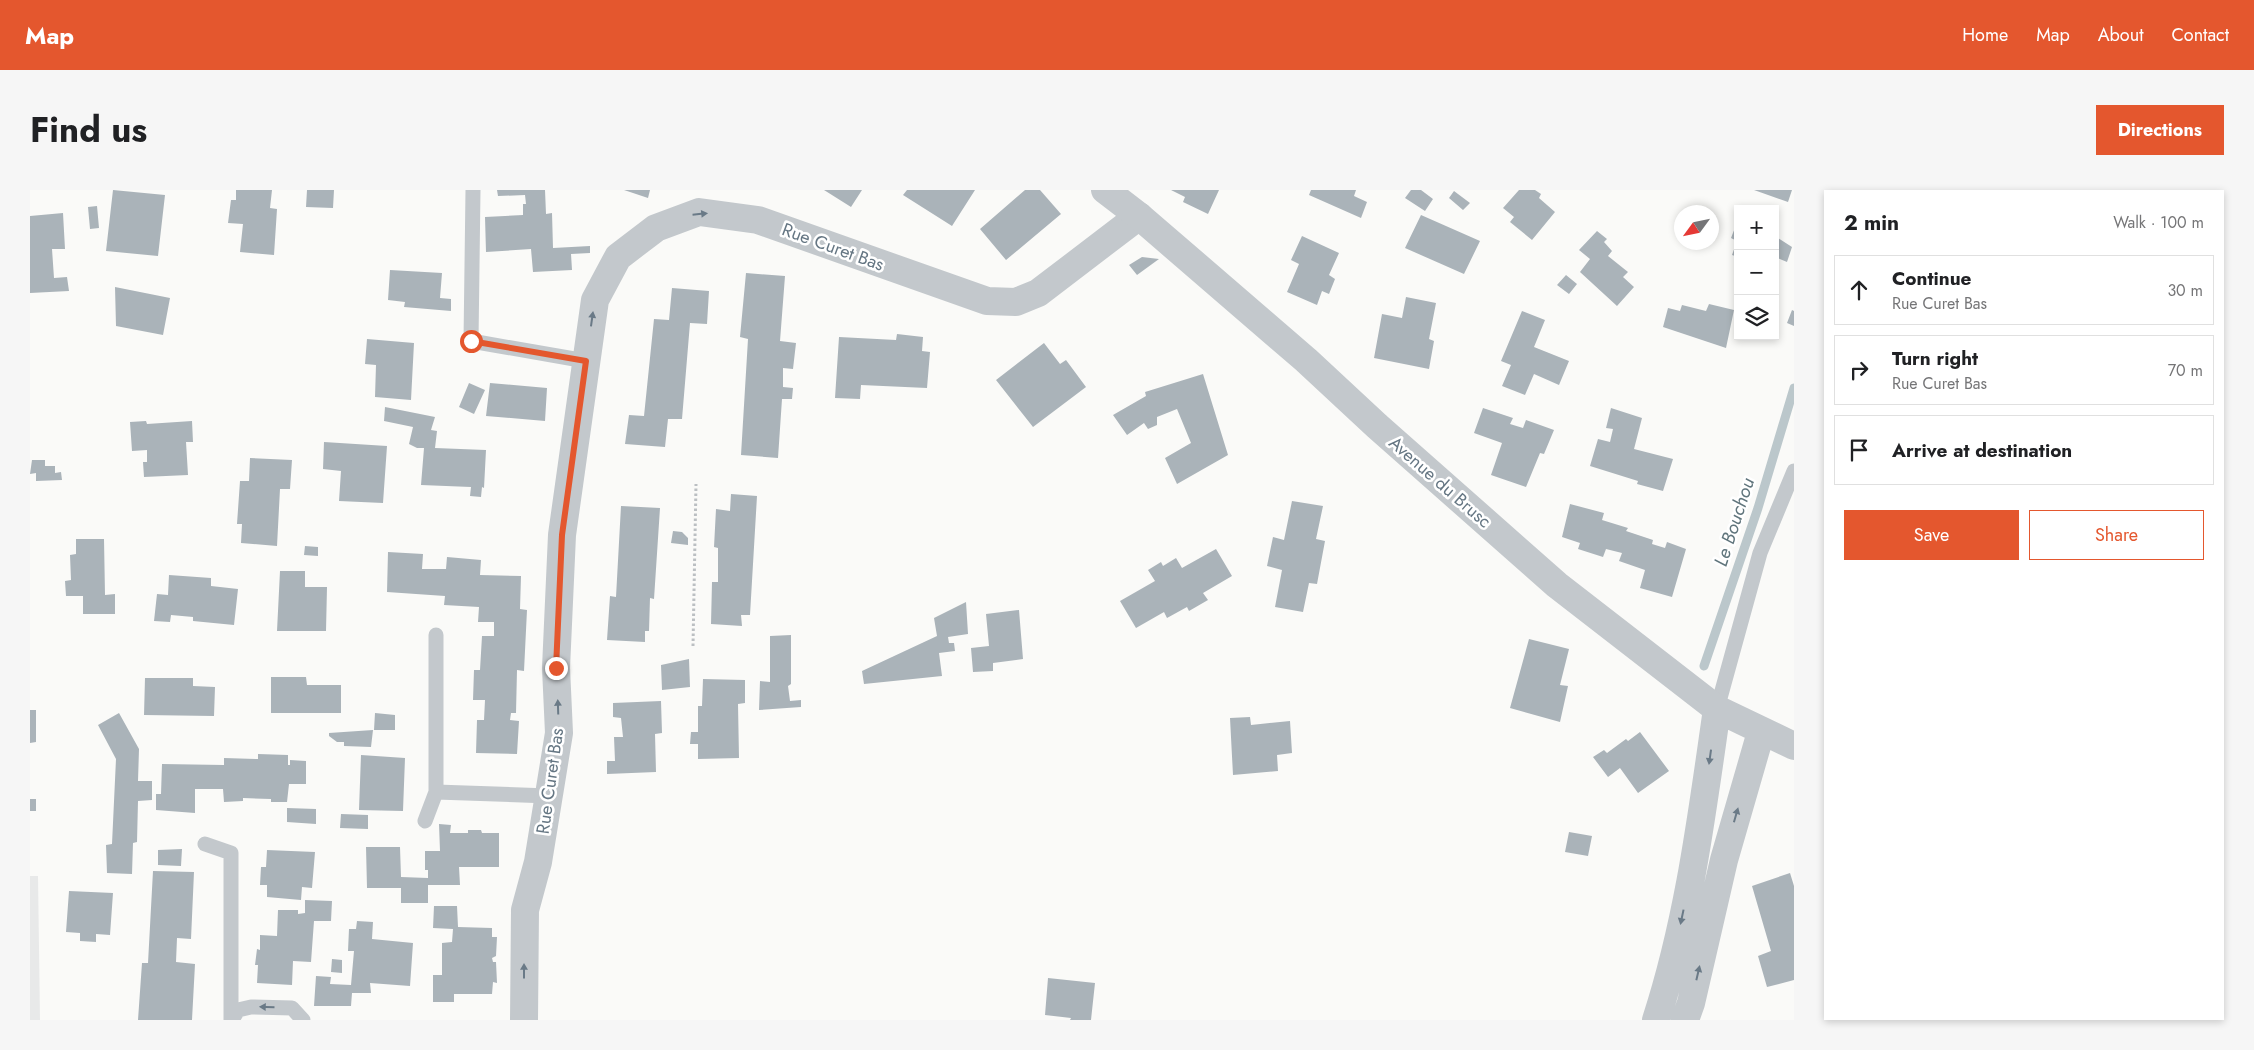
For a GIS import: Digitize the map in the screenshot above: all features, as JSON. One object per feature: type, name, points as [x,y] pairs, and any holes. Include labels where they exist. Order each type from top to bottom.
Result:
[{"type":"street","name":"Avenue du Brusc","points":[[1105,190],[1139,216],[1306,360],[1377,426],[1557,585],[1716,708],[1761,732],[1794,746]]},
{"type":"street","name":"Rue Curet Bas","points":[[524,1020],[525,910],[538,862],[559,733],[556,668],[562,535],[595,300],[618,257],[656,228],[699,212],[758,220],[986,302],[1016,302],[1038,293],[1139,216]]},
{"type":"street","points":[[1656,1020],[1666,989],[1696,855],[1716,708]]},
{"type":"street","points":[[1686,1020],[1724,860],[1761,732]]},
{"type":"lane","points":[[473,190],[471,341],[586,361]]},
{"type":"lane","points":[[1716,708],[1760,553],[1794,471]]},
{"type":"lane","points":[[425,822],[436,792],[436,635]]},
{"type":"lane","points":[[436,792],[549,796]]},
{"type":"lane","points":[[205,844],[231,853],[231,1020]]},
{"type":"lane","points":[[231,1020],[238,1010],[251,1007],[292,1008],[303,1020]]},
{"type":"path","points":[[693,646],[696,484]]},
{"type":"shaded area","points":[[30,876],[38,876],[40,1020],[30,1020]]},
{"type":"building","points":[[113,190],[165,195],[158,256],[106,251]]},
{"type":"building","points":[[236,190],[272,190],[270,208],[277,209],[274,255],[240,252],[243,224],[228,223],[231,200],[236,200]]},
{"type":"building","points":[[307,190],[334,190],[333,208],[306,207]]},
{"type":"building","points":[[497,190],[545,190],[546,214],[552,213],[553,248],[590,246],[590,253],[571,254],[572,270],[533,272],[531,249],[486,252],[485,217],[523,215],[523,204],[526,204],[525,195],[498,196]]},
{"type":"building","points":[[624,190],[650,190],[648,198]]},
{"type":"building","points":[[824,190],[862,190],[851,207]]},
{"type":"building","points":[[907,190],[975,190],[952,226],[903,195]]},
{"type":"building","points":[[1025,190],[1040,190],[1061,214],[1006,260],[980,229]]},
{"type":"building","points":[[1171,190],[1219,190],[1208,214],[1183,202],[1185,197]]},
{"type":"building","points":[[1311,190],[1356,190],[1354,196],[1367,202],[1361,218],[1309,195]]},
{"type":"building","points":[[1411,190],[1421,190],[1433,199],[1425,211],[1405,198]]},
{"type":"building","points":[[1519,190],[1535,190],[1541,194],[1539,198],[1555,212],[1532,240],[1510,222],[1514,217],[1503,208]]},
{"type":"building","points":[[1754,190],[1792,190],[1788,202]]},
{"type":"building","points":[[1454,191],[1470,203],[1463,210],[1449,198]]},
{"type":"building","points":[[97,206],[99,228],[90,229],[88,207]]},
{"type":"building","points":[[63,213],[65,249],[52,249],[54,278],[67,277],[69,291],[30,293],[30,216]]},
{"type":"building","points":[[1421,215],[1480,241],[1464,274],[1405,248]]},
{"type":"building","points":[[1597,231],[1607,239],[1604,242],[1612,251],[1608,256],[1628,272],[1623,277],[1634,287],[1617,306],[1580,272],[1590,259],[1579,250]]},
{"type":"building","points":[[1302,236],[1339,253],[1329,275],[1335,279],[1329,294],[1322,291],[1317,305],[1287,292],[1299,264],[1291,260]]},
{"type":"building","points":[[1779,239],[1792,247],[1787,262],[1779,259]]},
{"type":"building","points":[[1142,257],[1159,259],[1137,275],[1129,265]]},
{"type":"building","points":[[390,270],[442,273],[440,298],[451,299],[451,311],[404,307],[405,302],[388,300]]},
{"type":"building","points":[[746,273],[785,276],[780,341],[796,343],[793,369],[783,368],[783,387],[793,388],[792,399],[782,399],[778,458],[741,455],[748,339],[740,337]]},
{"type":"building","points":[[1566,275],[1577,284],[1569,294],[1557,285]]},
{"type":"building","points":[[115,287],[170,298],[163,335],[116,326]]},
{"type":"building","points":[[672,288],[709,291],[707,324],[690,323],[682,419],[668,419],[665,447],[625,444],[629,415],[644,416],[654,319],[669,320]]},
{"type":"building","points":[[1406,297],[1436,303],[1429,339],[1434,341],[1429,369],[1374,358],[1382,314],[1402,318]]},
{"type":"building","points":[[1709,304],[1734,310],[1726,348],[1663,327],[1668,308],[1680,311],[1682,305],[1706,311]]},
{"type":"building","points":[[1792,310],[1794,311],[1794,326],[1787,323]]},
{"type":"building","points":[[1522,311],[1545,320],[1534,347],[1569,361],[1559,385],[1534,374],[1525,395],[1502,386],[1511,365],[1501,361]]},
{"type":"building","points":[[897,334],[923,337],[922,351],[930,352],[927,388],[861,385],[860,399],[835,398],[839,337],[896,340]]},
{"type":"building","points":[[367,339],[414,343],[411,400],[375,397],[376,365],[365,364]]},
{"type":"building","points":[[1044,343],[1060,364],[1066,360],[1086,387],[1033,427],[996,380]]},
{"type":"building","points":[[1203,374],[1228,455],[1177,484],[1165,458],[1191,443],[1177,409],[1157,417],[1157,425],[1148,429],[1144,423],[1127,435],[1113,415],[1146,396],[1145,392]]},
{"type":"building","points":[[469,383],[485,390],[474,414],[459,407]]},
{"type":"building","points":[[490,383],[547,388],[545,421],[486,416]]},
{"type":"building","points":[[385,407],[435,417],[431,430],[437,431],[435,448],[486,450],[484,488],[482,487],[481,497],[470,496],[471,487],[421,485],[424,448],[417,448],[409,444],[413,427],[384,421]]},
{"type":"building","points":[[1483,408],[1513,418],[1510,424],[1523,428],[1526,420],[1554,430],[1544,454],[1540,453],[1526,487],[1491,475],[1502,443],[1474,433]]},
{"type":"building","points":[[1611,408],[1642,418],[1634,449],[1673,459],[1663,491],[1637,484],[1638,481],[1590,466],[1598,439],[1610,442],[1613,429],[1606,428]]},
{"type":"building","points":[[146,421],[147,424],[192,421],[193,442],[186,442],[188,475],[144,477],[143,462],[147,462],[147,450],[132,451],[130,422]]},
{"type":"building","points":[[324,442],[387,446],[383,503],[339,501],[341,471],[323,469]]},
{"type":"building","points":[[250,458],[292,460],[290,489],[280,489],[277,546],[241,543],[242,524],[237,524],[240,481],[249,481]]},
{"type":"building","points":[[32,460],[45,460],[45,466],[55,466],[55,473],[61,472],[62,480],[36,481],[36,473],[30,474]]},
{"type":"building","points":[[731,494],[757,496],[750,615],[741,615],[742,626],[711,624],[712,582],[718,582],[718,548],[714,547],[716,509],[730,511]]},
{"type":"building","points":[[1292,501],[1323,506],[1316,539],[1325,541],[1317,584],[1309,583],[1303,612],[1275,607],[1282,570],[1267,566],[1273,537],[1284,540]]},
{"type":"building","points":[[1570,504],[1604,513],[1602,520],[1628,528],[1626,531],[1653,540],[1652,544],[1665,548],[1667,542],[1686,549],[1672,597],[1640,588],[1645,570],[1619,561],[1622,553],[1606,549],[1603,557],[1578,549],[1580,543],[1562,537]]},
{"type":"building","points":[[621,506],[660,508],[654,599],[650,598],[649,631],[645,631],[645,642],[607,640],[610,596],[616,597]]},
{"type":"building","points":[[673,531],[682,532],[688,538],[688,545],[671,543]]},
{"type":"building","points":[[76,539],[104,539],[105,595],[115,594],[115,614],[83,614],[83,596],[66,596],[65,581],[71,580],[70,555],[76,554]]},
{"type":"building","points":[[305,546],[318,547],[318,556],[304,555]]},
{"type":"building","points":[[1216,549],[1232,576],[1203,593],[1208,600],[1189,611],[1187,607],[1167,618],[1164,612],[1136,628],[1120,601],[1155,581],[1148,570],[1161,562],[1163,566],[1176,558],[1182,568]]},
{"type":"building","points":[[388,552],[423,554],[422,569],[446,569],[447,557],[481,560],[480,575],[521,576],[520,609],[527,610],[524,671],[517,670],[516,713],[511,713],[510,720],[519,721],[517,754],[476,753],[477,720],[484,720],[485,700],[473,700],[474,670],[480,670],[482,636],[494,636],[494,622],[478,622],[479,607],[444,605],[445,596],[387,592]]},
{"type":"building","points":[[280,571],[305,571],[305,587],[327,587],[326,631],[277,631]]},
{"type":"building","points":[[169,575],[211,578],[211,586],[238,589],[234,625],[193,621],[193,617],[171,615],[170,622],[154,621],[157,594],[168,595]]},
{"type":"building","points":[[966,602],[968,634],[948,637],[949,643],[954,643],[955,651],[939,653],[942,676],[864,684],[862,671],[937,636],[934,618]]},
{"type":"building","points":[[1019,610],[1023,659],[993,663],[993,671],[973,672],[971,648],[989,646],[986,614]]},
{"type":"building","points":[[791,635],[791,684],[788,686],[790,701],[801,700],[801,707],[759,710],[760,681],[770,682],[770,636]]},
{"type":"building","points":[[1529,639],[1569,649],[1560,685],[1568,686],[1560,722],[1510,708]]},
{"type":"building","points":[[689,659],[690,687],[662,690],[661,665]]},
{"type":"building","points":[[271,677],[306,677],[307,685],[341,685],[341,713],[271,713]]},
{"type":"building","points":[[145,678],[193,678],[193,686],[215,687],[214,716],[144,715]]},
{"type":"building","points":[[703,679],[745,680],[745,703],[738,704],[739,758],[698,759],[698,744],[690,744],[691,732],[698,732],[698,706],[702,706]]},
{"type":"building","points":[[661,701],[662,733],[655,734],[656,772],[607,774],[607,761],[615,761],[614,737],[623,737],[621,718],[613,717],[613,703]]},
{"type":"building","points":[[30,710],[36,710],[36,742],[30,743]]},
{"type":"building","points":[[119,713],[139,749],[138,781],[152,781],[152,800],[138,801],[137,842],[133,843],[132,874],[107,873],[106,845],[112,844],[116,759],[98,725]]},
{"type":"building","points":[[375,713],[395,715],[395,730],[374,730]]},
{"type":"building","points":[[1250,717],[1251,725],[1290,721],[1292,753],[1277,755],[1278,771],[1233,775],[1230,718]]},
{"type":"building","points":[[373,730],[371,747],[344,746],[344,742],[337,742],[329,736],[329,733]]},
{"type":"building","points":[[1640,732],[1669,771],[1638,793],[1620,768],[1608,777],[1593,757],[1604,750],[1607,753],[1626,739],[1628,741]]},
{"type":"building","points":[[258,754],[288,755],[288,765],[290,765],[290,760],[306,761],[306,784],[289,784],[287,802],[271,802],[271,799],[243,798],[243,801],[224,802],[223,789],[195,789],[195,813],[156,810],[156,794],[161,794],[162,764],[224,765],[224,758],[258,759]]},
{"type":"building","points":[[361,755],[405,758],[403,811],[359,810]]},
{"type":"building","points":[[30,799],[36,799],[36,811],[30,811]]},
{"type":"building","points":[[287,808],[316,809],[316,824],[287,822]]},
{"type":"building","points":[[341,814],[368,815],[368,829],[340,828]]},
{"type":"building","points":[[439,824],[451,825],[450,833],[468,833],[468,830],[481,830],[482,833],[499,833],[499,867],[459,867],[460,885],[428,885],[428,903],[401,903],[401,888],[367,888],[366,847],[400,847],[401,877],[428,878],[428,870],[425,870],[425,851],[440,851]]},
{"type":"building","points":[[1569,832],[1592,836],[1588,856],[1565,852]]},
{"type":"building","points":[[182,849],[181,866],[158,865],[158,850]]},
{"type":"building","points":[[267,850],[315,852],[312,888],[302,887],[301,900],[267,897],[267,885],[260,885],[261,867],[266,867]]},
{"type":"building","points":[[153,871],[194,872],[191,939],[177,938],[176,962],[195,964],[192,1020],[138,1020],[142,963],[148,963]]},
{"type":"building","points":[[1790,873],[1794,886],[1794,980],[1767,987],[1758,956],[1771,951],[1752,886]]},
{"type":"building","points":[[69,891],[113,893],[110,935],[96,934],[96,942],[80,941],[80,933],[66,932]]},
{"type":"building","points":[[305,900],[332,901],[331,921],[314,921],[311,962],[293,961],[292,985],[257,983],[258,965],[255,965],[257,949],[260,950],[260,935],[277,936],[278,910],[298,910],[298,914],[305,913]]},
{"type":"building","points":[[434,906],[457,906],[458,927],[492,928],[492,937],[497,937],[496,956],[492,958],[493,962],[496,962],[497,983],[493,982],[492,994],[454,994],[454,1002],[433,1002],[433,975],[442,975],[442,943],[452,942],[453,929],[433,928]]},
{"type":"building","points":[[357,921],[373,922],[372,939],[413,943],[410,986],[370,983],[371,993],[352,993],[351,1006],[314,1006],[316,976],[331,977],[330,984],[351,985],[354,951],[348,951],[349,929],[356,929]]},
{"type":"building","points":[[332,959],[342,960],[342,973],[331,972]]},
{"type":"building","points":[[1048,978],[1095,983],[1091,1020],[1070,1020],[1071,1018],[1045,1015]]},
{"type":"waterway","name":"Le Bouchou","points":[[1704,666],[1758,508],[1794,388]]},
{"type":"route","points":[[471,341],[586,361],[562,535],[556,668]]}]
